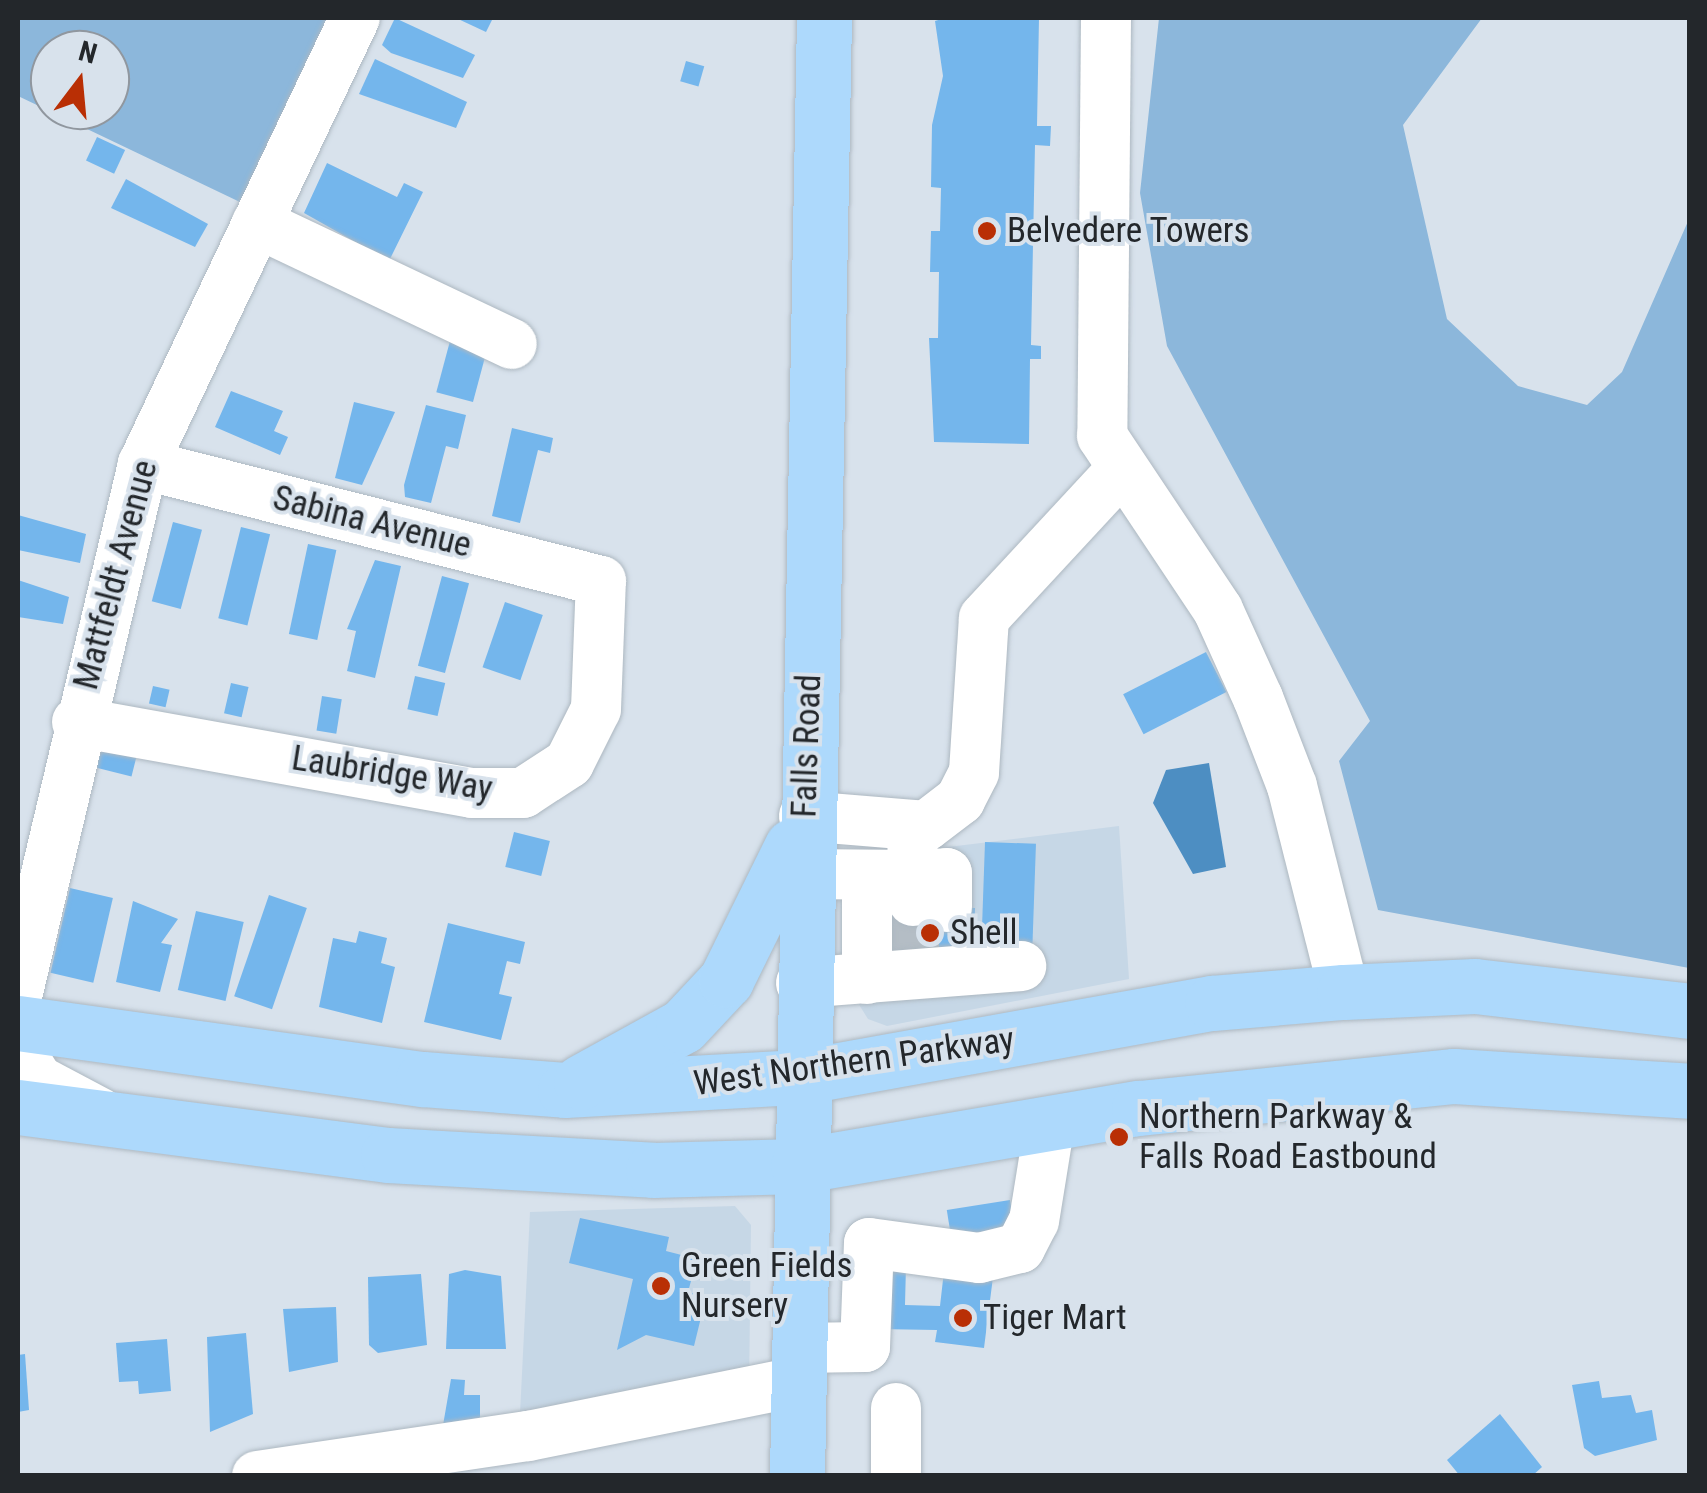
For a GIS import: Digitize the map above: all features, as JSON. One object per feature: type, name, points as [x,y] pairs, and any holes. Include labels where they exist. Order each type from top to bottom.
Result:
[{"type":"main road","name":"Falls Road","points":[[797,1476],[804,816],[824,18]]},
{"type":"main road","points":[[565,1090],[683,1026],[726,980],[804,816]]},
{"type":"main road","name":"West Northern Parkway","points":[[18,1023],[423,1080],[565,1090],[800,1078],[1212,1003],[1344,992],[1475,986],[1690,1011]]},
{"type":"main road","points":[[18,1107],[124,1123],[521,1167],[798,1166],[1050,1122],[1454,1076],[1690,1091]]},
{"type":"street","name":"Mattfeldt Avenue","points":[[18,992],[78,722],[143,464],[355,18]]},
{"type":"street","points":[[1106,18],[1102,436],[1218,610],[1258,698],[1292,786],[1344,992]]},
{"type":"street","points":[[257,223],[512,344]]},
{"type":"street","name":"Sabina Avenue","points":[[143,464],[601,581]]},
{"type":"street","points":[[804,816],[912,825],[960,800],[974,772],[984,618],[1122,469]]},
{"type":"street","name":"Laubridge Way","points":[[78,722],[472,793],[523,792],[550,781],[589,732],[600,682],[601,581]]},
{"type":"street","points":[[912,825],[910,891],[917,969]]},
{"type":"street","points":[[803,874],[910,891]]},
{"type":"street","points":[[802,984],[917,969],[1021,966]]},
{"type":"street","points":[[18,1048],[38,1080],[124,1123]]},
{"type":"street","points":[[798,1246],[868,1243],[979,1258],[1020,1248],[1034,1222],[1050,1122]]},
{"type":"street","points":[[258,1476],[528,1436],[865,1348],[868,1243]]},
{"type":"street","points":[[896,1408],[896,1476]]},
{"type":"shaded area","points":[[18,18],[329,18],[242,203],[89,130],[130,130],[130,30],[30,30],[30,102],[18,96]]},
{"type":"shaded area","points":[[1159,18],[1482,18],[1403,125],[1447,319],[1518,386],[1587,405],[1622,372],[1689,219],[1689,968],[1378,910],[1339,761],[1370,721],[1167,346],[1140,193]]},
{"type":"shaded area","points":[[1209,763],[1226,867],[1193,874],[1153,803],[1166,770]]},
{"type":"shaded area","points":[[1119,826],[1129,979],[887,1026],[868,1019],[858,1003],[858,858]]},
{"type":"shaded area","points":[[735,1206],[751,1225],[749,1390],[519,1434],[530,1212]]},
{"type":"building","points":[[395,18],[475,55],[463,78],[391,53],[382,45]]},
{"type":"building","points":[[456,18],[493,18],[486,32]]},
{"type":"building","name":"Belvedere Towers","points":[[1039,18],[1037,126],[1051,126],[1050,146],[1035,145],[1031,345],[1041,346],[1041,359],[1030,359],[1029,444],[934,442],[929,338],[938,338],[939,272],[930,272],[931,231],[940,231],[941,188],[931,187],[932,125],[943,76],[935,21]]},
{"type":"building","points":[[375,59],[467,102],[456,128],[359,94]]},
{"type":"building","points":[[686,61],[704,66],[698,86],[680,81]]},
{"type":"building","points":[[97,137],[125,150],[114,174],[86,161]]},
{"type":"building","points":[[327,163],[397,197],[404,183],[423,192],[389,261],[304,213]]},
{"type":"building","points":[[126,179],[208,224],[195,247],[111,208]]},
{"type":"building","points":[[450,341],[487,351],[473,402],[436,392]]},
{"type":"building","points":[[231,391],[283,411],[274,431],[288,437],[280,455],[215,427]]},
{"type":"building","points":[[354,402],[395,412],[362,485],[335,478]]},
{"type":"building","points":[[426,405],[466,415],[458,449],[446,446],[431,503],[405,497],[404,485]]},
{"type":"building","points":[[512,428],[553,438],[550,453],[538,450],[520,523],[492,516]]},
{"type":"building","points":[[18,515],[86,534],[80,563],[18,550]]},
{"type":"building","points":[[173,522],[202,530],[181,609],[152,601]]},
{"type":"building","points":[[241,527],[270,534],[247,625],[218,618]]},
{"type":"building","points":[[308,544],[336,550],[317,640],[289,634]]},
{"type":"building","points":[[375,560],[401,566],[375,678],[347,671],[356,631],[347,629]]},
{"type":"building","points":[[442,576],[469,583],[445,673],[418,666]]},
{"type":"building","points":[[18,580],[69,597],[63,624],[18,617]]},
{"type":"building","points":[[505,602],[543,615],[520,680],[483,667]]},
{"type":"building","points":[[1206,652],[1226,692],[1144,734],[1123,694]]},
{"type":"building","points":[[415,676],[445,683],[438,716],[407,709]]},
{"type":"building","points":[[231,683],[249,687],[242,717],[224,713]]},
{"type":"building","points":[[153,686],[170,690],[166,707],[149,704]]},
{"type":"building","points":[[322,696],[342,699],[336,734],[317,731]]},
{"type":"building","points":[[106,730],[141,739],[131,777],[97,768]]},
{"type":"building","points":[[514,832],[550,841],[541,876],[505,867]]},
{"type":"building","points":[[985,842],[1036,844],[1032,952],[981,950]]},
{"type":"building","points":[[70,888],[113,898],[93,983],[50,973]]},
{"type":"building","points":[[269,895],[307,908],[272,1009],[234,996]]},
{"type":"building","points":[[133,901],[178,919],[161,943],[172,945],[160,992],[116,982]]},
{"type":"building","name":"Shell","points":[[887,905],[975,908],[973,962],[885,959]]},
{"type":"building","points":[[196,911],[244,922],[226,1001],[178,990]]},
{"type":"building","points":[[448,923],[525,942],[520,964],[507,961],[499,994],[512,997],[501,1040],[424,1022]]},
{"type":"building","points":[[359,931],[387,938],[381,963],[395,967],[382,1023],[319,1007],[333,938],[356,943]]},
{"type":"building","points":[[1010,1200],[1015,1232],[952,1242],[947,1210]]},
{"type":"building","name":"Green Fields Nursery","points":[[580,1218],[669,1237],[666,1251],[697,1259],[688,1292],[706,1297],[694,1346],[646,1335],[617,1350],[633,1279],[569,1263]]},
{"type":"building","points":[[878,1266],[906,1266],[905,1305],[940,1306],[944,1271],[993,1277],[984,1348],[935,1342],[937,1330],[877,1329]]},
{"type":"building","points":[[465,1270],[501,1276],[506,1349],[446,1349],[449,1274]]},
{"type":"building","points":[[421,1274],[427,1345],[378,1353],[369,1345],[368,1277]]},
{"type":"building","points":[[336,1307],[338,1362],[289,1372],[283,1309]]},
{"type":"building","points":[[246,1333],[253,1414],[210,1432],[207,1337]]},
{"type":"building","points":[[167,1339],[171,1391],[139,1394],[138,1381],[119,1382],[116,1343]]},
{"type":"building","points":[[25,1354],[29,1410],[18,1412],[18,1355]]},
{"type":"building","points":[[451,1379],[465,1380],[464,1395],[480,1395],[480,1426],[442,1431]]},
{"type":"building","points":[[1599,1381],[1602,1398],[1631,1395],[1636,1413],[1652,1410],[1657,1440],[1595,1456],[1584,1448],[1572,1385]]},
{"type":"building","points":[[1500,1414],[1542,1467],[1532,1476],[1460,1476],[1447,1460]]},
{"type":"tunnel","points":[[914,906],[914,959]]},
{"type":"place","name":"Belvedere Towers","points":[[987,231]]},
{"type":"place","name":"Shell","points":[[930,933]]},
{"type":"place","name":"Northern Parkway & Falls Road Eastbound","points":[[1119,1137]]},
{"type":"place","name":"Green Fields Nursery","points":[[661,1286]]},
{"type":"place","name":"Tiger Mart","points":[[963,1318]]}]
